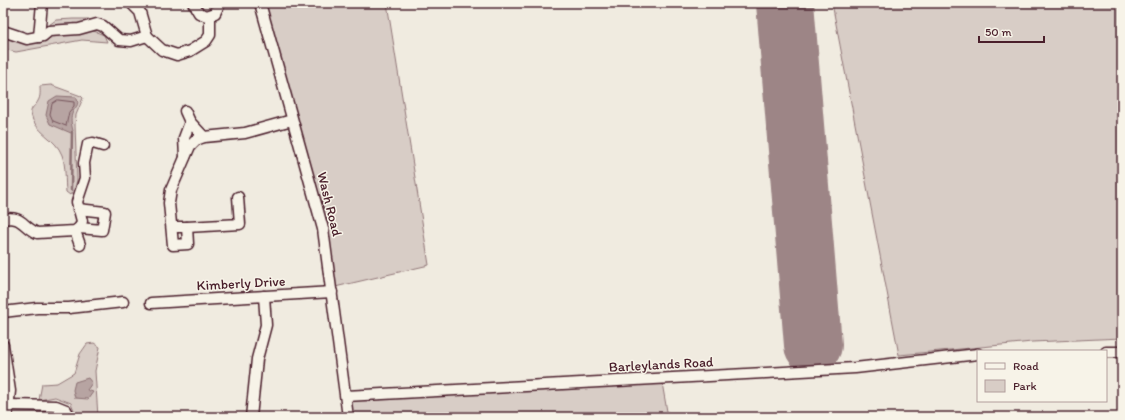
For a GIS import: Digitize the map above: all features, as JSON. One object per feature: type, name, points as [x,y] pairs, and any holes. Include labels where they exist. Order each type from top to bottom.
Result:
[{"type":"street","points":[[39,37],[42,3]]},
{"type":"street","points":[[131,3],[140,12],[148,36],[162,50],[177,56],[206,42],[210,35],[210,16]]},
{"type":"street","points":[[194,3],[199,13],[210,16]]},
{"type":"street","points":[[210,16],[219,9],[220,3]]},
{"type":"street","name":"Wash Road","points":[[260,3],[323,229],[348,417]]},
{"type":"street","points":[[3,31],[19,38],[39,37],[43,36],[49,31],[79,28],[97,24],[103,26],[119,40],[131,41],[148,36]]},
{"type":"street","points":[[185,111],[190,122],[204,137]]},
{"type":"street","points":[[187,227],[188,244],[173,245],[169,203],[171,190],[190,146],[196,140],[204,137],[245,133],[292,120]]},
{"type":"street","points":[[185,159],[184,138],[190,122]]},
{"type":"street","points":[[80,245],[77,229],[82,221],[77,202],[85,178],[84,163],[88,144],[93,143],[103,146]]},
{"type":"street","points":[[172,227],[240,224],[238,197]]},
{"type":"street","points":[[3,219],[16,218],[22,221],[31,231],[37,233],[77,229],[102,230],[105,212],[78,209]]},
{"type":"street","name":"Kimberly Drive","points":[[151,303],[332,292]]},
{"type":"street","points":[[251,417],[257,359],[265,346],[266,325],[264,296]]},
{"type":"street","points":[[3,312],[37,308],[70,308],[123,302]]},
{"type":"street","points":[[3,345],[10,391],[10,405],[7,417]]},
{"type":"street","points":[[1107,352],[1122,352]]},
{"type":"street","name":"Barleylands Road","points":[[346,396],[855,368],[977,354]]},
{"type":"street","points":[[10,405],[56,406],[66,410],[70,417]]},
{"type":"green space","points":[[275,3],[387,3],[429,265],[335,287],[262,6]]},
{"type":"green space","points":[[832,3],[1122,3],[1122,338],[1032,342],[899,355]]},
{"type":"green space","points":[[89,19],[91,22],[81,25],[46,27],[56,20]]},
{"type":"green space","points":[[91,30],[104,35],[107,42],[82,40],[16,52],[3,49],[3,39]]},
{"type":"green space","points":[[51,85],[83,98],[76,115],[75,125],[77,180],[75,188],[70,195],[66,192],[65,169],[62,155],[55,144],[36,126],[31,114],[32,108],[40,97],[40,86]]},
{"type":"green space","points":[[94,343],[100,347],[95,371],[98,417],[77,417],[71,403],[55,397],[39,400],[42,384],[57,383],[74,373],[80,354],[87,344]]},
{"type":"green space","points":[[661,377],[668,417],[348,417],[346,396]]},
{"type":"water","points":[[57,96],[76,97],[78,102],[71,116],[73,131],[71,133],[50,124],[46,115],[49,101]]},
{"type":"water","points":[[88,378],[92,383],[87,390],[93,392],[88,399],[75,398],[73,390],[75,382]]},
{"type":"waterway","points":[[71,190],[72,132]]},
{"type":"runway","points":[[785,3],[813,345]]}]
